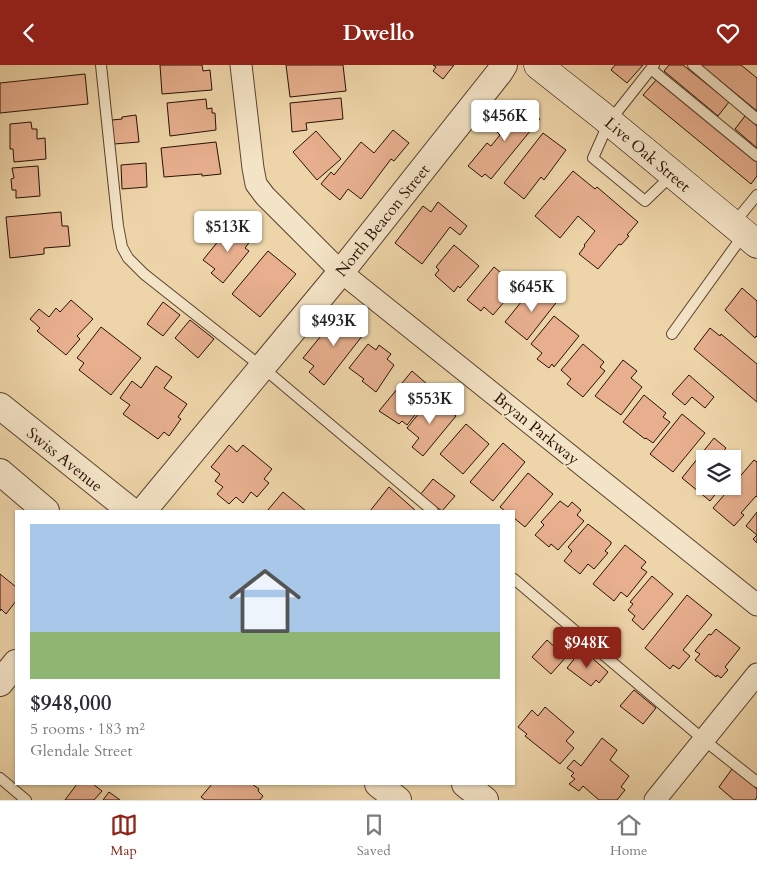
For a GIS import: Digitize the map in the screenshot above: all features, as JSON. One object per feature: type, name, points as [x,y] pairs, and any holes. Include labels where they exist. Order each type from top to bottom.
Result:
[{"type":"main road","name":"Live Oak Street","points":[[538,65],[745,234]]},
{"type":"street","name":"Bryan Parkway","points":[[242,65],[253,168],[256,184],[265,196],[342,272],[757,605]]},
{"type":"street","name":"North Beacon Street","points":[[143,510],[342,272],[504,65]]},
{"type":"street","name":"Swiss Avenue","points":[[0,406],[130,510]]},
{"type":"street","points":[[0,472],[45,510]]},
{"type":"street","points":[[0,683],[15,664]]},
{"type":"street","points":[[655,800],[757,674]]},
{"type":"street","points":[[379,785],[398,800]]},
{"type":"street","points":[[466,785],[485,800]]},
{"type":"lane","points":[[100,65],[118,226],[122,247],[128,258],[144,274],[262,367],[432,510]]},
{"type":"lane","points":[[693,65],[757,119]]},
{"type":"lane","points":[[672,174],[646,201],[593,158],[609,122],[653,67],[757,156]]},
{"type":"lane","points":[[672,334],[745,234],[757,195]]},
{"type":"lane","points":[[515,580],[757,782]]},
{"type":"lane","points":[[0,778],[26,800]]},
{"type":"building","points":[[160,65],[202,65],[203,71],[210,70],[212,90],[162,94]]},
{"type":"building","points":[[286,65],[343,65],[346,91],[290,97]]},
{"type":"building","points":[[433,65],[454,65],[443,79],[433,71],[436,67]]},
{"type":"building","points":[[615,65],[643,65],[627,83],[611,70]]},
{"type":"building","points":[[669,65],[683,65],[729,102],[718,116],[664,71]]},
{"type":"building","points":[[701,65],[741,65],[757,78],[757,111]]},
{"type":"building","points":[[85,74],[88,104],[0,113],[0,83]]},
{"type":"building","points":[[657,79],[757,161],[757,176],[751,184],[643,95]]},
{"type":"building","points":[[341,98],[343,119],[306,123],[307,130],[292,132],[290,103]]},
{"type":"building","points":[[206,99],[207,109],[212,108],[212,113],[215,113],[216,130],[170,136],[167,103]]},
{"type":"building","points":[[518,101],[540,119],[491,179],[485,174],[482,177],[468,166],[487,143],[491,146],[500,135],[497,132],[506,120],[509,123],[517,113],[512,109]]},
{"type":"building","points":[[136,115],[139,142],[114,144],[112,120]]},
{"type":"building","points":[[745,116],[757,126],[757,148],[735,129]]},
{"type":"building","points":[[31,122],[32,129],[37,129],[37,139],[45,138],[46,159],[14,162],[13,149],[10,149],[10,124]]},
{"type":"building","points":[[393,130],[409,143],[394,161],[391,159],[361,199],[348,189],[340,200],[321,184],[331,172],[334,175],[361,142],[374,153]]},
{"type":"building","points":[[316,131],[341,159],[317,180],[293,152]]},
{"type":"building","points":[[543,133],[566,150],[544,180],[541,177],[524,199],[504,183]]},
{"type":"building","points":[[216,142],[221,174],[164,177],[161,148]]},
{"type":"building","points":[[146,163],[147,187],[122,189],[121,165]]},
{"type":"building","points":[[38,166],[40,196],[16,198],[16,190],[12,190],[11,179],[14,178],[12,168]]},
{"type":"building","points":[[573,171],[595,189],[597,187],[638,222],[627,235],[629,236],[621,245],[619,244],[598,269],[579,254],[595,231],[578,216],[560,238],[535,216]]},
{"type":"building","points":[[438,202],[467,226],[460,235],[450,227],[422,264],[395,243],[423,206],[431,212]]},
{"type":"building","points":[[61,212],[62,226],[68,226],[70,246],[44,248],[44,254],[10,258],[6,217]]},
{"type":"building","points":[[232,224],[251,240],[245,248],[249,251],[223,283],[211,273],[215,269],[203,260]]},
{"type":"building","points":[[454,245],[479,266],[460,288],[458,286],[454,292],[435,275],[439,270],[436,267]]},
{"type":"building","points":[[268,251],[296,274],[260,317],[232,294]]},
{"type":"building","points":[[494,267],[519,288],[512,297],[510,295],[493,315],[484,307],[481,311],[467,300]]},
{"type":"building","points":[[543,286],[559,299],[527,340],[505,322],[526,296],[531,300]]},
{"type":"building","points":[[742,288],[757,301],[757,337],[755,338],[725,310]]},
{"type":"building","points":[[71,300],[93,319],[77,336],[80,339],[66,355],[37,331],[40,328],[30,319],[39,309],[49,317],[56,308],[60,312]]},
{"type":"building","points":[[163,302],[180,315],[163,336],[147,324]]},
{"type":"building","points":[[343,312],[366,331],[324,385],[309,372],[314,366],[303,358]]},
{"type":"building","points":[[554,316],[579,336],[554,367],[552,364],[549,368],[537,359],[542,353],[531,344]]},
{"type":"building","points":[[190,320],[214,339],[198,358],[175,338]]},
{"type":"building","points":[[101,327],[141,358],[111,395],[79,370],[84,363],[77,358]]},
{"type":"building","points":[[710,328],[720,336],[721,334],[757,364],[757,402],[694,349]]},
{"type":"building","points":[[368,344],[376,350],[379,345],[391,354],[387,359],[394,365],[376,392],[362,381],[364,379],[349,368]]},
{"type":"building","points":[[583,344],[604,362],[600,367],[605,371],[583,397],[567,384],[571,379],[561,370]]},
{"type":"building","points":[[623,360],[637,371],[631,378],[642,387],[621,415],[595,396]]},
{"type":"building","points":[[156,366],[172,377],[164,388],[187,404],[178,417],[181,419],[169,436],[164,432],[158,439],[123,414],[130,405],[120,398],[132,381],[141,388]]},
{"type":"building","points":[[412,371],[427,384],[423,389],[426,391],[423,396],[427,400],[407,425],[402,421],[399,424],[379,411]]},
{"type":"building","points":[[689,375],[714,397],[705,408],[692,397],[685,405],[672,394]]},
{"type":"building","points":[[644,395],[666,413],[663,417],[670,422],[653,443],[623,422]]},
{"type":"building","points":[[433,396],[456,416],[423,456],[412,447],[419,438],[407,428]]},
{"type":"building","points":[[682,414],[705,433],[673,472],[650,454]]},
{"type":"building","points":[[466,424],[489,444],[463,474],[440,454]]},
{"type":"building","points":[[714,438],[726,448],[724,450],[704,450]]},
{"type":"building","points":[[503,443],[525,462],[493,501],[470,482]]},
{"type":"building","points":[[229,445],[237,452],[243,445],[272,469],[264,479],[269,483],[257,497],[251,492],[243,503],[236,497],[229,504],[217,494],[223,487],[215,481],[220,474],[211,467]]},
{"type":"building","points":[[696,460],[696,490],[682,478]]},
{"type":"building","points":[[754,460],[757,462],[757,497],[741,513],[744,515],[734,526],[713,508],[724,495],[741,495],[741,475]]},
{"type":"building","points":[[528,473],[553,494],[525,527],[515,519],[515,510],[504,510],[500,507]]},
{"type":"building","points":[[433,479],[455,496],[443,510],[441,510],[420,495]]},
{"type":"building","points":[[389,487],[415,510],[371,510]]},
{"type":"building","points":[[283,492],[305,510],[268,510]]},
{"type":"building","points":[[703,495],[715,495],[710,501]]},
{"type":"building","points":[[560,501],[568,507],[572,502],[581,510],[577,515],[584,521],[558,550],[551,544],[549,547],[535,535],[544,525],[541,522]]},
{"type":"building","points":[[757,512],[757,535],[746,526]]},
{"type":"building","points":[[588,524],[611,542],[611,544],[605,551],[608,553],[594,569],[588,564],[580,574],[564,561],[572,551],[568,547]]},
{"type":"building","points":[[757,535],[757,543],[753,539]]},
{"type":"building","points":[[625,545],[646,562],[641,568],[647,572],[627,597],[621,592],[614,601],[593,584]]},
{"type":"building","points":[[0,574],[15,586],[15,602],[6,614],[1,609],[0,611]]},
{"type":"building","points":[[652,576],[673,594],[643,630],[632,620],[635,616],[628,610],[633,604],[630,602]]},
{"type":"building","points":[[687,595],[712,615],[683,650],[690,656],[679,669],[673,665],[670,669],[645,648]]},
{"type":"building","points":[[716,629],[740,648],[725,667],[728,670],[721,678],[717,675],[716,677],[695,660],[700,654],[695,651],[709,634],[711,635]]},
{"type":"building","points":[[547,640],[566,657],[551,674],[532,657]]},
{"type":"building","points":[[582,649],[608,672],[599,683],[596,680],[591,686],[567,668]]},
{"type":"building","points":[[634,690],[656,708],[643,724],[620,706]]},
{"type":"building","points":[[545,707],[574,732],[566,741],[574,748],[560,764],[525,736],[527,734],[518,727],[532,710],[538,716]]},
{"type":"building","points":[[602,738],[617,750],[610,760],[629,776],[621,787],[625,790],[617,800],[599,800],[583,786],[579,791],[569,784],[575,779],[571,776],[574,773],[567,768],[574,760],[581,766]]},
{"type":"building","points":[[732,769],[757,789],[755,800],[734,800],[719,787]]},
{"type":"building","points":[[76,785],[94,785],[102,791],[94,800],[65,800]]},
{"type":"building","points":[[211,785],[253,785],[259,789],[258,791],[263,796],[260,800],[205,800],[201,797]]},
{"type":"building","points":[[109,792],[120,800],[103,800]]}]
